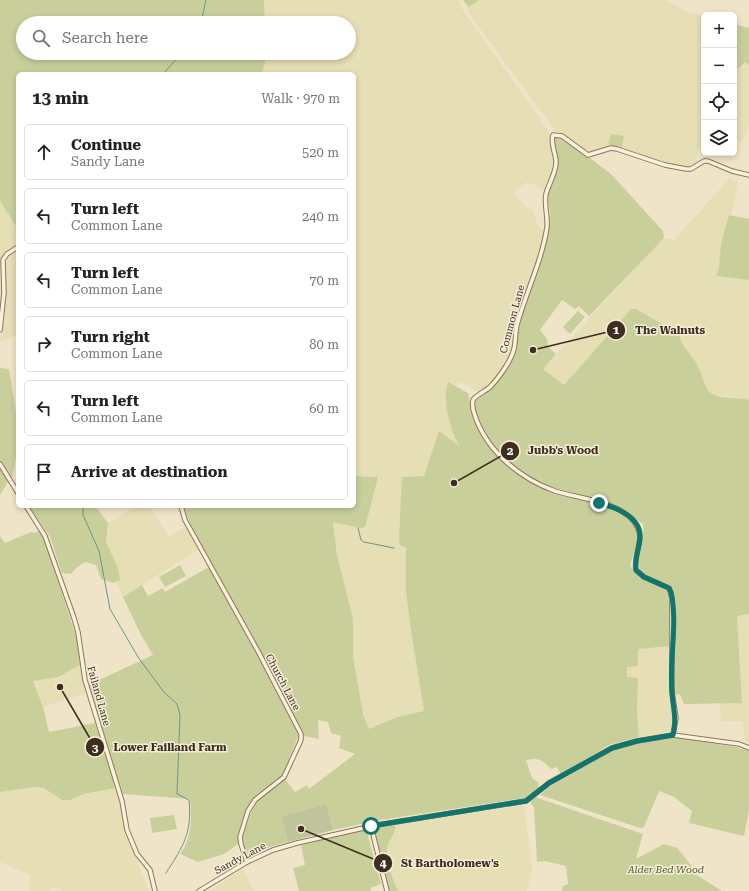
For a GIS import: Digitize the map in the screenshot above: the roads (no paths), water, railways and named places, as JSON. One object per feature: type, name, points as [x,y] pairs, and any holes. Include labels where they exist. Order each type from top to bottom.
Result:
[{"type":"street","name":"Common Lane","points":[[673,735],[676,718],[672,692],[672,598],[669,588],[644,577],[636,570],[640,536],[638,527],[634,520],[620,510],[575,495],[556,491],[542,485],[513,468],[490,444],[476,418],[472,404],[474,399],[491,386],[511,358],[514,350],[517,327],[541,253],[546,228],[546,196],[556,163],[552,142],[553,136],[562,136],[588,155],[611,148],[676,168],[691,170],[704,161],[708,161],[734,172],[749,175]]},
{"type":"street","points":[[0,330],[4,293],[3,260],[7,254],[16,248]]},
{"type":"street","points":[[0,464],[16,490]]},
{"type":"street","name":"Failand Lane","points":[[27,508],[45,536],[74,618],[78,632],[85,680],[122,801],[127,830],[137,854],[150,870],[155,891]]},
{"type":"street","name":"Church Lane","points":[[181,508],[185,520],[301,734],[301,740],[284,778],[256,800],[248,811],[240,837],[247,862]]},
{"type":"street","name":"Sandy Lane","points":[[199,891],[247,862],[273,850],[297,842],[371,826],[526,801],[549,783],[612,748],[637,741],[673,735],[739,744],[749,748]]},
{"type":"street","points":[[371,826],[387,891]]},
{"type":"waterway","points":[[203,16],[206,0]]},
{"type":"waterway","points":[[165,72],[176,60]]},
{"type":"waterway","points":[[83,508],[83,515],[99,551],[110,609],[138,657],[163,691],[177,704],[180,715],[177,794],[189,800],[190,811],[188,830],[182,846],[166,873]]},
{"type":"waterway","points":[[358,528],[361,540],[364,542],[394,548]]},
{"type":"place","name":"The Walnuts","points":[[533,350]]},
{"type":"place","name":"Jubb's Wood","points":[[454,483]]},
{"type":"place","name":"Lower Failland Farm","points":[[60,687]]},
{"type":"place","name":"St Bartholomew's","points":[[301,829]]},
{"type":"park label","name":"Alder Bed Wood","points":[[666,869]]}]
